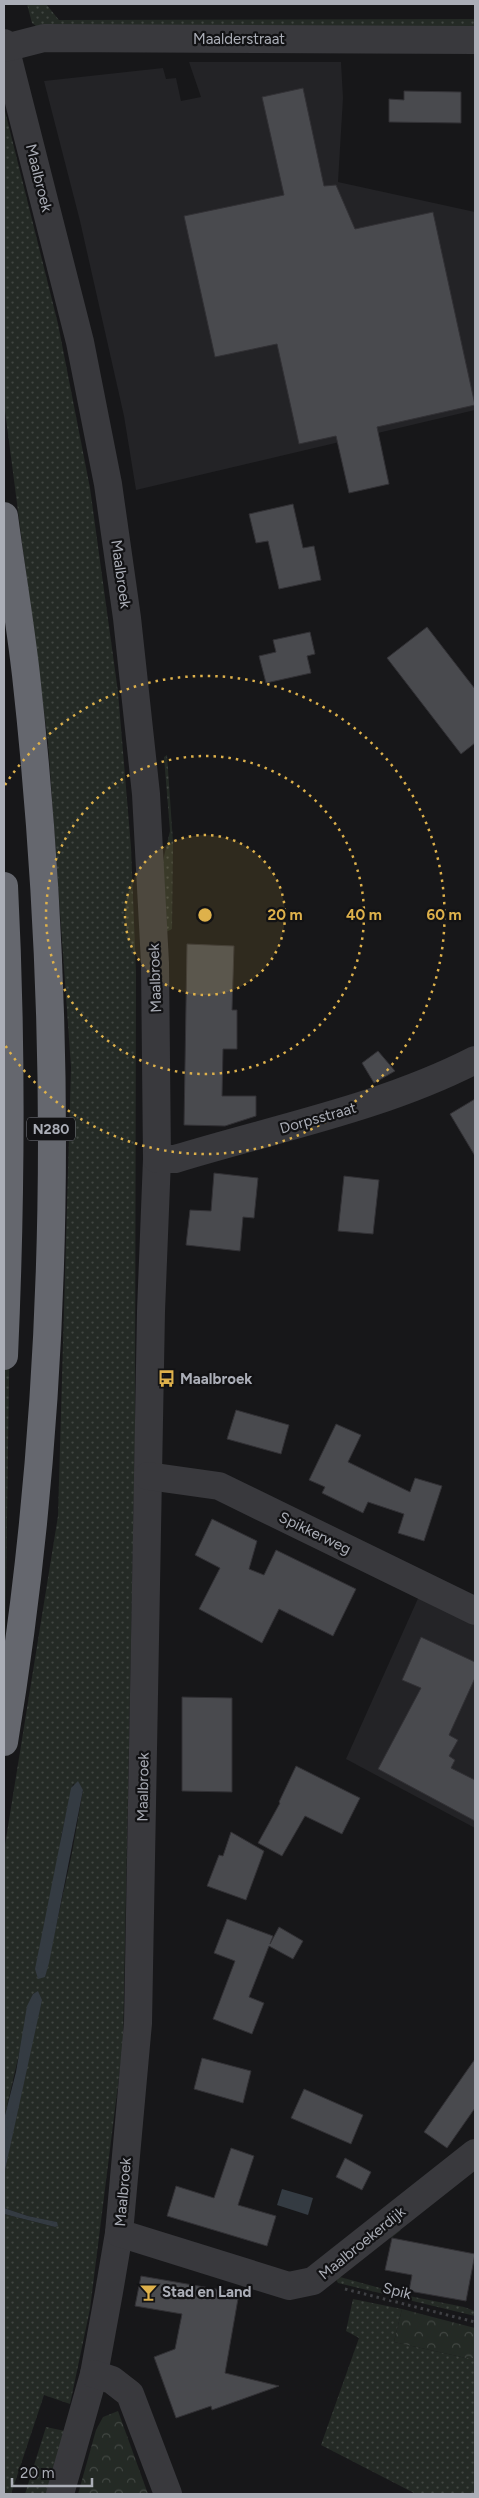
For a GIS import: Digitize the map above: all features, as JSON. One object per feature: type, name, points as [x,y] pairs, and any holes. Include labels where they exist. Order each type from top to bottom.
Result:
[{"type":"highway","name":"N280","points":[[4,516],[26,672],[40,840],[48,968],[51,1156],[50,1255],[43,1393],[28,1560],[4,1742]]},
{"type":"highway","name":"N280","points":[[4,886],[9,981],[11,1106],[9,1242],[4,1356]]},
{"type":"street","name":"Maalderstraat","points":[[4,45],[44,38],[475,40]]},
{"type":"street","name":"Maalbroek","points":[[4,45],[44,194],[85,366],[108,484],[127,618],[147,814],[155,963],[157,1159],[148,1476],[138,2023],[119,2233],[94,2374],[60,2494]]},
{"type":"street","name":"Dorpsstraat","points":[[157,1159],[175,1159],[343,1112],[442,1077],[475,1060]]},
{"type":"street","name":"Spikkerweg","points":[[148,1476],[218,1486],[475,1611]]},
{"type":"street","name":"Maalbroekerdijk","points":[[119,2233],[289,2286],[300,2286],[313,2281],[475,2153]]},
{"type":"street","points":[[94,2374],[112,2380],[130,2394],[168,2494]]},
{"type":"path","name":"Spik","points":[[313,2281],[475,2322]]},
{"type":"shaded area","points":[[189,62],[341,62],[343,98],[338,182],[475,212],[475,410],[136,490],[124,416],[80,221],[44,81],[163,68],[166,79],[176,78],[181,101],[201,97]]},
{"type":"shaded area","points":[[420,1594],[475,1625],[475,1828],[346,1759]]},
{"type":"shaded area","points":[[78,1781],[83,1790],[49,1963],[45,1977],[38,1979],[35,1969],[71,1788]]},
{"type":"shaded area","points":[[38,1991],[42,2000],[4,2175],[4,2119],[16,2072],[27,2006],[33,1994]]},
{"type":"shaded area","points":[[282,2189],[313,2198],[308,2215],[277,2205]]},
{"type":"shaded area","points":[[4,2208],[28,2216],[57,2222],[58,2226],[55,2227],[4,2214]]},
{"type":"green space","points":[[27,4],[46,4],[59,20],[475,19],[475,30],[36,26],[32,23]]},
{"type":"green space","points":[[4,107],[58,324],[90,488],[118,692],[131,847],[136,972],[135,1441],[123,2045],[90,2309],[70,2404],[44,2395],[11,2494],[4,2494],[4,2214],[55,2227],[56,2222],[4,2208],[4,2175],[38,1992],[33,1994],[4,2119],[4,1851],[58,1516],[71,1067],[48,742],[4,403]],"holes":[[[73,1784],[83,1790],[72,1853],[45,1977],[61,1837]]]},
{"type":"green space","points":[[167,755],[173,842],[172,929],[166,932],[162,865],[170,831],[164,757]]},
{"type":"green space","points":[[4,1159],[12,1172],[4,1729]]},
{"type":"green space","points":[[389,2229],[401,2230],[391,2238],[384,2234],[340,2269],[340,2277],[409,2296],[464,2307],[475,2311],[475,2316],[338,2283],[332,2272]]},
{"type":"green space","points":[[353,2299],[402,2309],[394,2342],[466,2358],[475,2358],[475,2494],[416,2494],[321,2445],[359,2338],[346,2331]]},
{"type":"green space","points":[[402,2309],[475,2328],[475,2358],[466,2358],[394,2342]]},
{"type":"green space","points":[[118,2411],[148,2494],[78,2494],[96,2430],[103,2417]]},
{"type":"green space","points":[[46,2427],[65,2431],[51,2494],[25,2494]]},
{"type":"building","points":[[303,88],[324,186],[336,185],[355,229],[433,212],[475,405],[377,427],[389,484],[349,493],[336,436],[299,444],[277,344],[215,357],[184,216],[284,195],[262,97]]},
{"type":"building","points":[[404,91],[461,92],[461,123],[389,122],[389,99],[404,100]]},
{"type":"building","points":[[293,504],[303,548],[314,546],[321,580],[279,589],[268,541],[256,543],[249,514]]},
{"type":"building","points":[[427,627],[475,689],[475,743],[461,754],[387,658]]},
{"type":"building","points":[[310,632],[315,654],[307,656],[311,673],[266,683],[259,656],[276,652],[273,640]]},
{"type":"building","points":[[187,944],[234,946],[232,1010],[237,1010],[237,1049],[223,1049],[222,1096],[256,1096],[256,1116],[225,1126],[184,1125]]},
{"type":"building","points":[[378,1051],[395,1071],[374,1083],[362,1063]]},
{"type":"building","points":[[475,1099],[475,1156],[450,1114]]},
{"type":"building","points":[[214,1173],[258,1178],[254,1218],[243,1217],[240,1251],[186,1245],[190,1210],[211,1211]]},
{"type":"building","points":[[344,1176],[379,1180],[373,1234],[338,1231]]},
{"type":"building","points":[[236,1410],[289,1425],[281,1454],[227,1439]]},
{"type":"building","points":[[336,1424],[361,1435],[348,1462],[410,1492],[415,1478],[442,1486],[424,1541],[398,1533],[404,1514],[368,1502],[363,1513],[322,1493],[325,1487],[309,1480]]},
{"type":"building","points":[[212,1519],[257,1541],[249,1569],[264,1575],[276,1550],[356,1589],[333,1636],[279,1609],[262,1643],[199,1609],[220,1568],[195,1555]]},
{"type":"building","points":[[421,1637],[475,1662],[475,1678],[449,1735],[458,1740],[449,1756],[455,1760],[451,1768],[475,1780],[475,1821],[378,1769],[421,1688],[402,1680]]},
{"type":"building","points":[[182,1697],[232,1698],[232,1792],[182,1791]]},
{"type":"building","points":[[296,1766],[360,1798],[342,1834],[305,1816],[282,1856],[258,1843],[280,1803]]},
{"type":"building","points":[[231,1832],[264,1851],[246,1900],[207,1886],[219,1855],[223,1856]]},
{"type":"building","points":[[227,1919],[273,1936],[270,1944],[279,1927],[303,1941],[293,1959],[269,1946],[249,1997],[264,2003],[252,2034],[213,2019],[235,1961],[214,1953]]},
{"type":"building","points":[[202,2058],[251,2071],[243,2103],[194,2089]]},
{"type":"building","points":[[475,2059],[475,2108],[447,2148],[424,2132]]},
{"type":"building","points":[[304,2089],[363,2115],[351,2144],[291,2118]]},
{"type":"building","points":[[231,2148],[254,2156],[238,2205],[276,2216],[267,2246],[167,2216],[176,2186],[214,2198]]},
{"type":"building","points":[[345,2158],[371,2172],[362,2190],[336,2177]]},
{"type":"building","points":[[392,2238],[475,2254],[466,2301],[409,2291],[412,2275],[385,2270]]},
{"type":"building","points":[[141,2276],[239,2293],[225,2373],[279,2386],[212,2410],[211,2406],[176,2418],[154,2357],[175,2349],[182,2314],[135,2306]]},
{"type":"place","name":"Maalbroek","points":[[166,1379]]},
{"type":"place","name":"Stad en Land","points":[[148,2292]]}]
